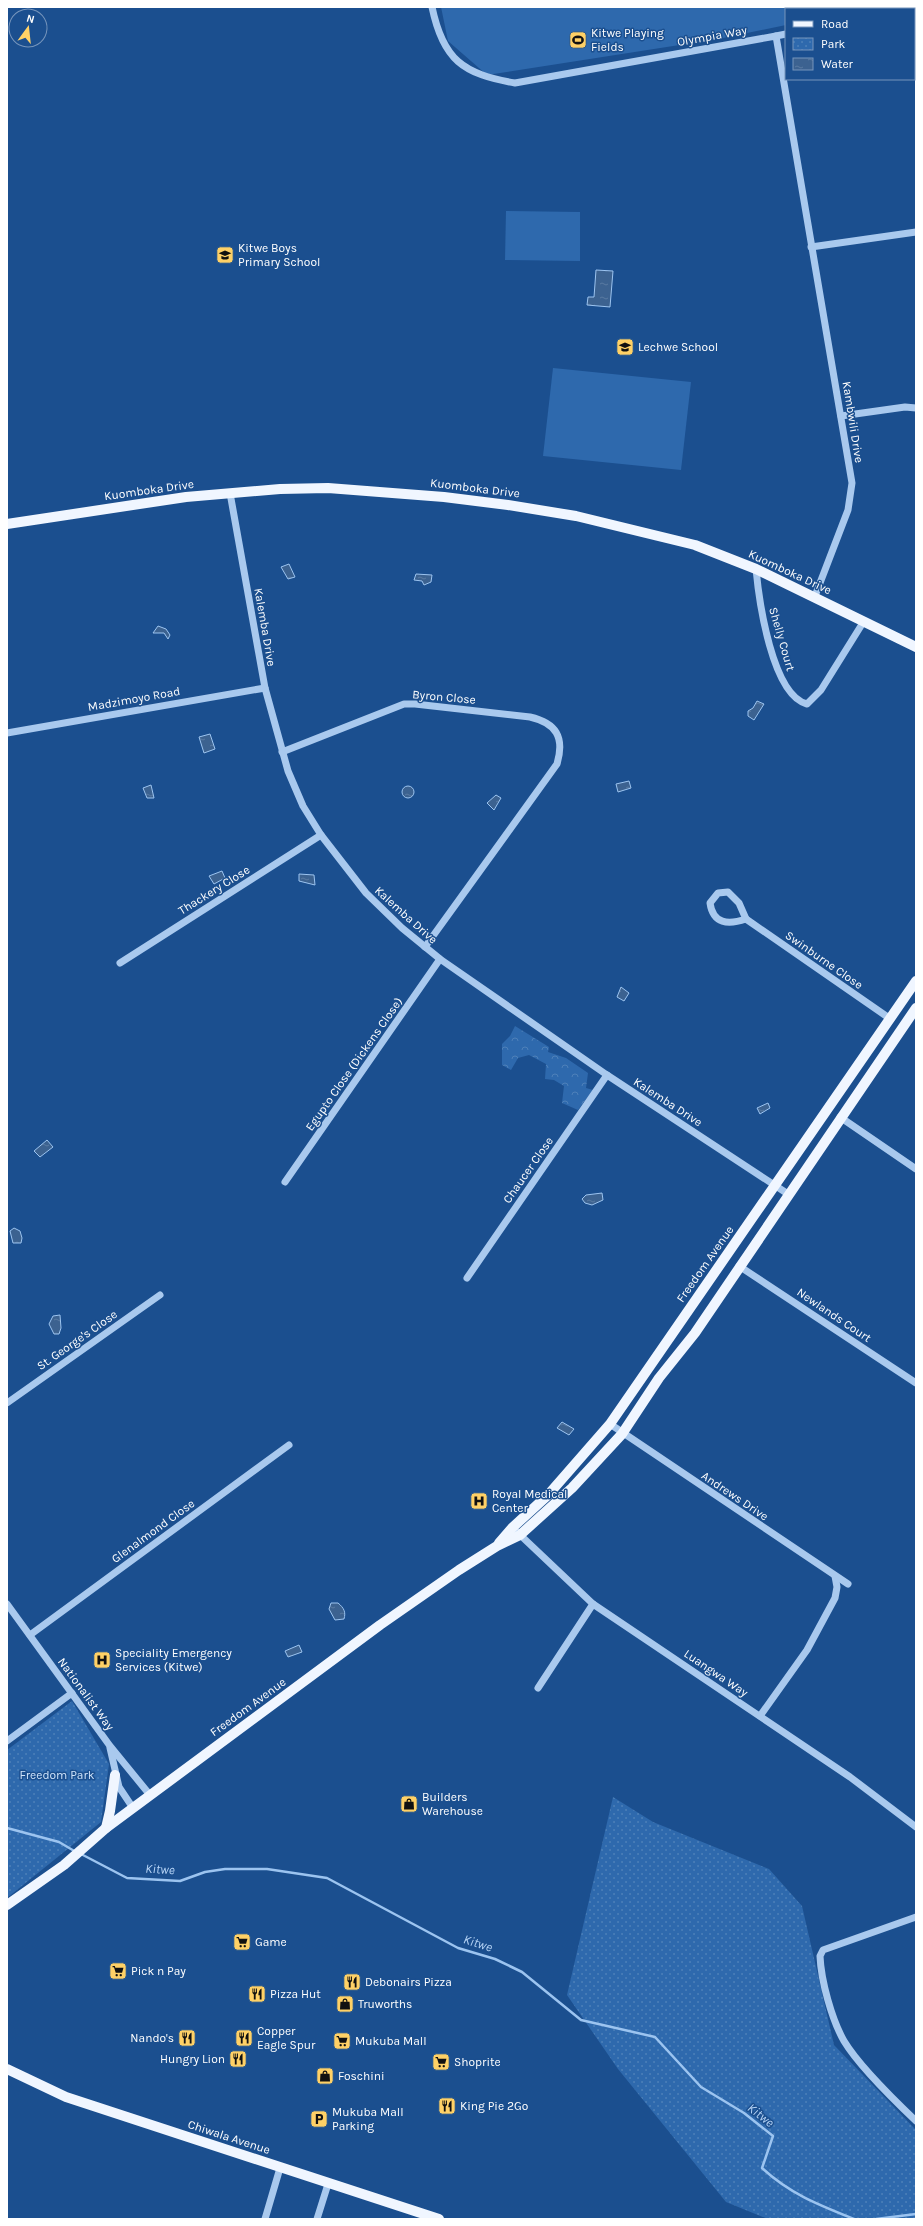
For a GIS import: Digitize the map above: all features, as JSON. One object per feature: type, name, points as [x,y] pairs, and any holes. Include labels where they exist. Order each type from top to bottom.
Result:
[{"type":"main road","name":"Kuomboka Drive","points":[[7,524],[120,506],[230,492],[328,488],[444,497],[508,504],[576,516],[695,545],[756,569],[815,596],[916,646]]},
{"type":"main road","name":"Freedom Avenue","points":[[496,1546],[512,1528],[548,1494],[610,1424],[916,980]]},
{"type":"main road","name":"Freedom Avenue","points":[[7,1905],[64,1865],[92,1842],[106,1828],[380,1625],[496,1546],[520,1535],[572,1488],[622,1434],[659,1378],[694,1333],[840,1117],[916,1008]]},
{"type":"main road","points":[[106,1828],[112,1805],[115,1775]]},
{"type":"main road","name":"Freedom Avenue","points":[[7,1913],[21,1895]]},
{"type":"main road","name":"Chiwala Avenue","points":[[9,2069],[66,2098],[440,2219]]},
{"type":"street","name":"Olympia Way","points":[[432,7],[436,27],[442,43],[462,65],[493,80],[515,83],[785,34]]},
{"type":"street","points":[[776,36],[811,247],[916,232]]},
{"type":"street","name":"Kambwili Drive","points":[[811,247],[852,483],[848,510],[815,596]]},
{"type":"street","points":[[841,416],[905,407],[916,408]]},
{"type":"street","name":"Kalemba Drive","points":[[230,492],[265,688],[282,752],[303,806],[321,835],[366,893],[440,959],[608,1075],[788,1194]]},
{"type":"street","name":"Shelly Court","points":[[756,569],[762,609],[774,658],[784,685],[793,698],[807,704],[821,690],[864,621]]},
{"type":"street","name":"Madzimoyo Road","points":[[7,733],[265,688]]},
{"type":"street","name":"Byron Close","points":[[282,752],[392,708],[410,704],[530,717],[543,720],[552,726],[558,736],[560,752],[557,764],[425,947]]},
{"type":"street","name":"Thackery Close","points":[[120,963],[321,835]]},
{"type":"street","points":[[718,892],[728,892],[739,903],[746,919],[735,923],[716,919],[711,911],[710,903],[718,892]]},
{"type":"street","name":"Swinburne Close","points":[[746,919],[889,1018]]},
{"type":"street","name":"Egupto Close (Dickens Close)","points":[[285,1182],[440,959]]},
{"type":"street","name":"Chaucer Close","points":[[467,1278],[608,1075]]},
{"type":"street","points":[[840,1117],[916,1170]]},
{"type":"street","name":"Newlands Court","points":[[739,1266],[916,1383]]},
{"type":"street","name":"St. George's Close","points":[[7,1403],[160,1295]]},
{"type":"street","name":"Andrews Drive","points":[[610,1424],[622,1434],[848,1584]]},
{"type":"street","name":"Glenalmond Close","points":[[30,1635],[289,1445]]},
{"type":"street","name":"Luangwa Way","points":[[512,1528],[593,1604],[850,1777],[916,1826]]},
{"type":"street","points":[[760,1716],[807,1650],[828,1612],[835,1598],[837,1587],[835,1576]]},
{"type":"street","name":"Nationalist Way","points":[[7,1604],[110,1746],[150,1795]]},
{"type":"street","points":[[538,1688],[593,1604]]},
{"type":"street","points":[[7,1740],[72,1693]]},
{"type":"street","points":[[110,1746],[115,1775],[119,1787],[133,1808]]},
{"type":"street","points":[[916,1917],[823,1950],[820,1956],[833,2014],[845,2042],[859,2061],[916,2121]]},
{"type":"street","points":[[265,2219],[280,2168]]},
{"type":"street","points":[[317,2219],[328,2184]]},
{"type":"green space","name":"Kitwe Playing Fields","points":[[441,7],[878,7],[785,8],[785,25],[718,39],[487,75],[448,41]]},
{"type":"green space","points":[[506,211],[580,212],[580,261],[505,260]]},
{"type":"green space","points":[[553,368],[691,382],[681,470],[543,456]]},
{"type":"green space","points":[[515,1026],[549,1047],[548,1052],[566,1058],[588,1073],[586,1088],[593,1090],[578,1110],[562,1103],[564,1086],[554,1080],[545,1079],[546,1064],[529,1055],[518,1058],[511,1070],[502,1065],[502,1044],[510,1036]]},
{"type":"green space","name":"Freedom Park","points":[[72,1701],[109,1764],[101,1822],[7,1898],[7,1750]]},
{"type":"green space","points":[[613,1797],[653,1822],[769,1869],[802,1906],[834,2045],[916,2130],[916,2219],[768,2219],[726,2202],[618,2069],[567,1995]]},
{"type":"water","points":[[596,270],[613,271],[610,307],[587,305],[588,297],[594,297]]},
{"type":"water","points":[[289,564],[295,577],[288,579],[281,567]]},
{"type":"water","points":[[416,574],[432,575],[431,582],[424,585],[422,581],[414,580]]},
{"type":"water","points":[[158,626],[166,629],[170,635],[168,639],[164,633],[153,633]]},
{"type":"water","points":[[757,701],[764,704],[754,720],[748,716],[748,711],[753,708]]},
{"type":"water","points":[[210,734],[215,749],[204,753],[199,737]]},
{"type":"water","points":[[629,781],[631,788],[618,792],[616,784]]},
{"type":"water","points":[[151,785],[154,798],[147,798],[143,788]]},
{"type":"water","points":[[406,786],[410,786],[414,792],[410,798],[406,798],[402,794],[402,790]]},
{"type":"water","points":[[496,795],[501,798],[494,810],[487,803]]},
{"type":"water","points":[[222,871],[225,878],[214,884],[209,876]]},
{"type":"water","points":[[299,874],[314,875],[315,885],[299,881]]},
{"type":"water","points":[[621,987],[629,993],[624,1001],[617,997]]},
{"type":"water","points":[[768,1103],[770,1108],[760,1114],[757,1108]]},
{"type":"water","points":[[47,1140],[53,1147],[40,1157],[34,1151]]},
{"type":"water","points":[[602,1193],[603,1200],[592,1205],[585,1203],[582,1199],[586,1195]]},
{"type":"water","points":[[14,1228],[20,1231],[22,1238],[21,1243],[13,1243],[10,1231]]},
{"type":"water","points":[[60,1315],[61,1328],[59,1334],[54,1334],[49,1324],[53,1316]]},
{"type":"water","points":[[562,1422],[574,1429],[569,1435],[557,1428]]},
{"type":"water","points":[[331,1603],[338,1603],[342,1607],[345,1612],[344,1619],[335,1620],[329,1609]]},
{"type":"water","points":[[299,1645],[302,1652],[288,1657],[285,1651]]},
{"type":"waterway","name":"Kitwe","points":[[7,1828],[59,1842],[76,1852]]},
{"type":"waterway","name":"Kitwe","points":[[81,1854],[127,1878],[180,1881],[205,1872],[225,1869],[267,1869],[327,1878],[458,1948],[495,1959],[522,1972],[581,2020],[655,2037],[701,2087],[744,2113],[773,2136],[762,2168],[794,2192],[817,2204],[854,2219]]},
{"type":"waterway","name":"Kitwe","points":[[876,2219],[916,2214]]},
{"type":"place","name":"Kitwe Playing Fields","points":[[578,40]]},
{"type":"place","name":"Kitwe Boys Primary School","points":[[225,255]]},
{"type":"place","name":"Lechwe School","points":[[625,347]]},
{"type":"place","name":"Royal Medical Center","points":[[479,1501]]},
{"type":"place","name":"Speciality Emergency Services (Kitwe)","points":[[102,1660]]},
{"type":"place","name":"Builders Warehouse","points":[[409,1804]]},
{"type":"place","name":"Game","points":[[242,1942]]},
{"type":"place","name":"Pick n Pay","points":[[118,1971]]},
{"type":"place","name":"Debonairs Pizza","points":[[352,1982]]},
{"type":"place","name":"Pizza Hut","points":[[257,1994]]},
{"type":"place","name":"Truworths","points":[[345,2004]]},
{"type":"place","name":"Nando's","points":[[187,2038]]},
{"type":"place","name":"Copper Eagle Spur","points":[[244,2038]]},
{"type":"place","name":"Mukuba Mall","points":[[342,2041]]},
{"type":"place","name":"Hungry Lion","points":[[238,2059]]},
{"type":"place","name":"Shoprite","points":[[441,2062]]},
{"type":"place","name":"Foschini","points":[[325,2076]]},
{"type":"place","name":"King Pie 2Go","points":[[447,2106]]},
{"type":"place","name":"Mukuba Mall Parking","points":[[319,2119]]}]
